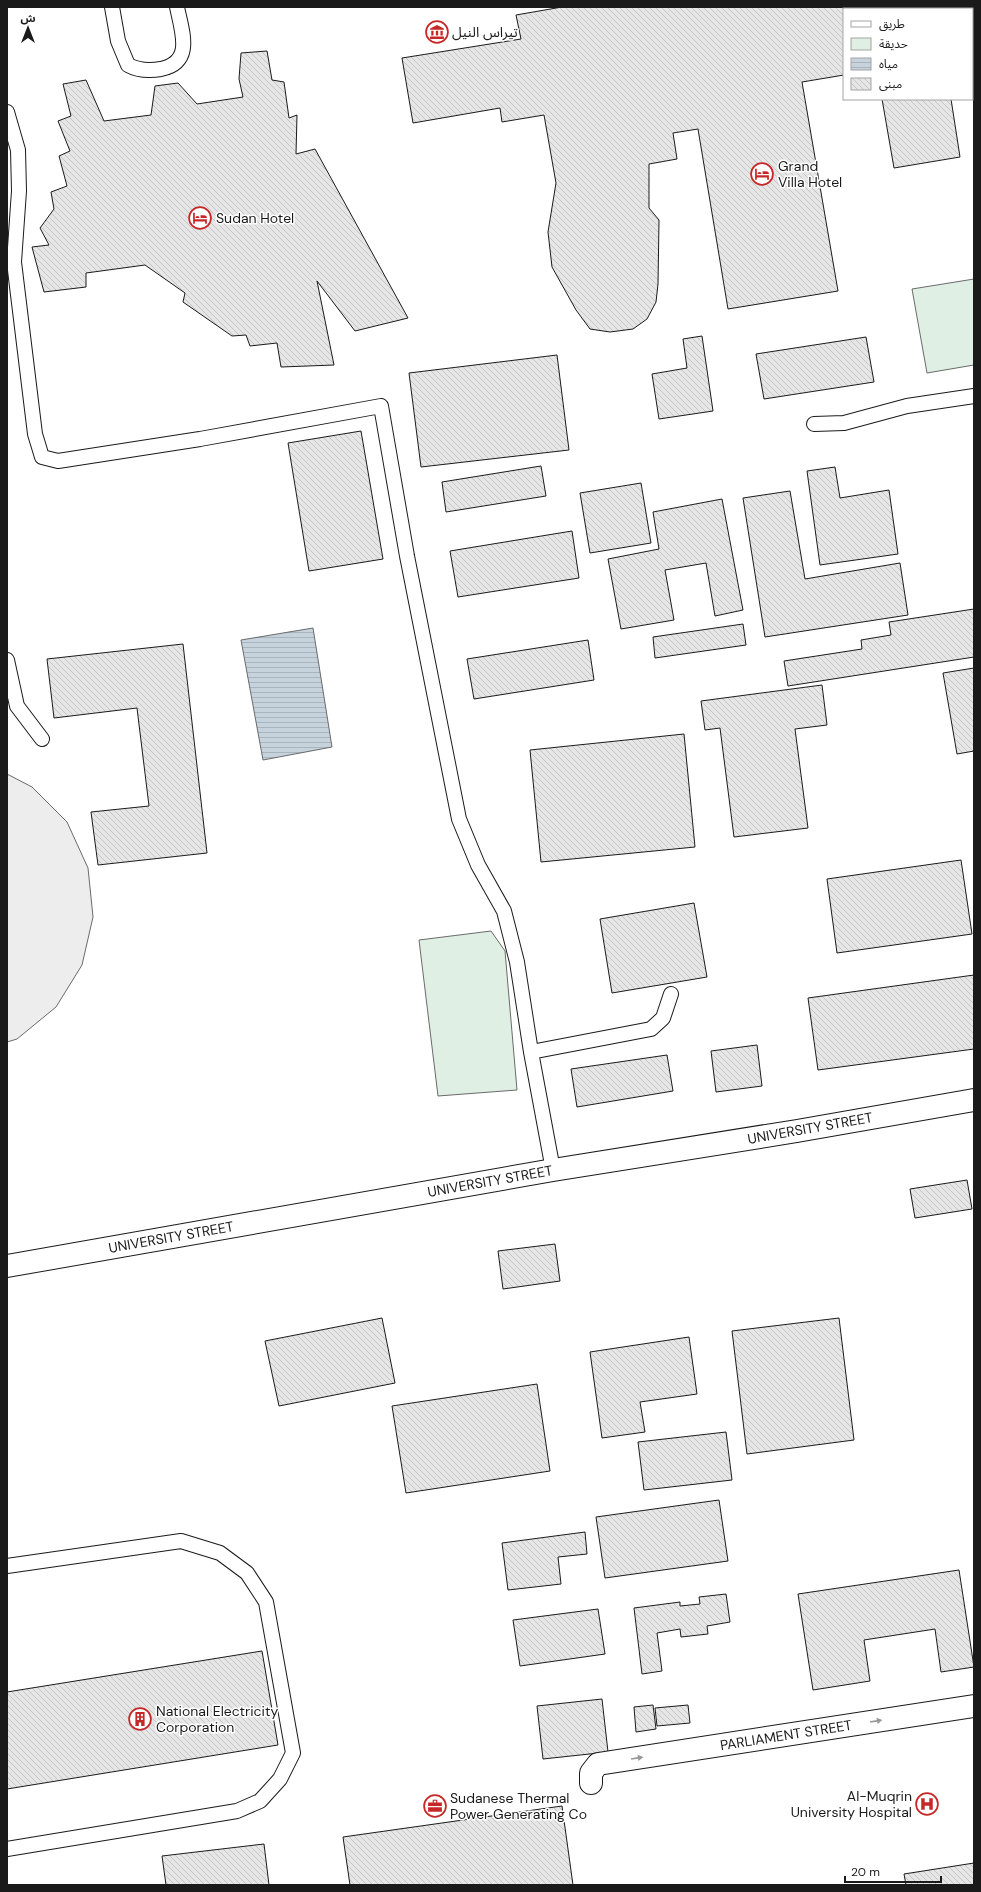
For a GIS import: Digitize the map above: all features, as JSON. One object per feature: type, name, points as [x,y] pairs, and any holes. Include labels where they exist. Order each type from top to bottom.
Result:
[{"type":"main road","name":"UNIVERSITY STREET","points":[[7,1266],[552,1170],[797,1131],[974,1100]]},
{"type":"main road","name":"PARLIAMENT STREET","points":[[595,1774],[974,1706]]},
{"type":"lane","points":[[112,7],[118,41],[128,65],[136,69],[146,70],[165,68],[175,64],[181,59],[183,51],[182,32],[177,7]]},
{"type":"lane","points":[[7,112],[18,150],[19,192],[14,262],[35,434],[42,457],[58,461],[65,460],[200,439],[381,406],[407,556],[459,819],[478,865],[504,911],[517,962],[552,1170]]},
{"type":"lane","points":[[814,424],[844,423],[907,406],[974,396]]},
{"type":"lane","points":[[7,660],[17,706],[42,739]]},
{"type":"lane","points":[[531,1052],[651,1029],[662,1018],[671,994]]},
{"type":"lane","points":[[7,1566],[181,1542],[220,1553],[247,1573],[266,1602],[293,1753],[280,1779],[260,1801],[237,1810],[7,1849]]},
{"type":"green space","points":[[974,279],[974,365],[927,373],[912,289]]},
{"type":"green space","points":[[491,931],[505,951],[517,1090],[438,1096],[419,940]]},
{"type":"shaded area","points":[[7,774],[32,787],[67,822],[88,868],[93,917],[82,965],[56,1007],[17,1039],[7,1042]]},
{"type":"water","points":[[313,628],[332,747],[263,760],[241,640]]},
{"type":"building","name":"Grand Villa Hotel","points":[[562,7],[974,7],[974,29],[973,8],[843,8],[843,75],[802,82],[838,291],[728,309],[698,129],[673,133],[677,159],[649,164],[649,208],[659,220],[658,284],[656,302],[647,319],[633,329],[610,332],[590,329],[576,310],[552,267],[548,232],[556,183],[544,115],[502,122],[500,108],[413,123],[402,58],[521,39],[516,15]]},
{"type":"building","name":"Sudan Hotel","points":[[267,51],[272,80],[284,82],[289,118],[297,115],[296,154],[315,149],[408,318],[355,331],[317,281],[334,365],[281,367],[277,343],[250,346],[246,335],[232,336],[183,302],[185,293],[145,265],[86,273],[86,287],[44,292],[32,247],[49,245],[40,228],[54,209],[51,192],[67,186],[59,156],[70,151],[58,121],[71,116],[63,84],[86,80],[104,121],[151,115],[155,86],[178,83],[197,104],[243,97],[239,79],[241,53]]},
{"type":"building","points":[[882,100],[951,100],[960,157],[894,168]]},
{"type":"building","points":[[702,336],[713,411],[659,419],[652,374],[687,368],[683,339]]},
{"type":"building","points":[[866,337],[874,382],[764,399],[756,354]]},
{"type":"building","points":[[557,355],[569,450],[421,467],[409,373]]},
{"type":"building","points":[[361,431],[383,559],[309,571],[288,443]]},
{"type":"building","points":[[541,466],[546,496],[446,512],[442,482]]},
{"type":"building","points":[[835,467],[840,498],[889,490],[898,554],[820,565],[807,471]]},
{"type":"building","points":[[641,483],[651,543],[590,553],[580,493]]},
{"type":"building","points":[[790,491],[805,579],[900,563],[908,615],[765,637],[743,498]]},
{"type":"building","points":[[722,499],[743,610],[715,616],[706,563],[665,570],[674,620],[621,629],[608,559],[659,549],[653,512]]},
{"type":"building","points":[[572,531],[579,578],[458,597],[450,551]]},
{"type":"building","points":[[974,609],[974,657],[788,686],[784,661],[862,649],[861,640],[891,635],[889,622]]},
{"type":"building","points":[[743,624],[746,645],[655,658],[653,637]]},
{"type":"building","points":[[588,640],[594,680],[474,699],[467,659]]},
{"type":"building","points":[[183,644],[207,853],[98,865],[91,812],[149,806],[137,708],[54,718],[47,659]]},
{"type":"building","points":[[974,668],[974,751],[957,754],[943,673]]},
{"type":"building","points":[[822,685],[827,725],[795,729],[808,828],[734,837],[720,728],[705,730],[701,701]]},
{"type":"building","points":[[684,734],[695,847],[541,862],[530,750]]},
{"type":"building","points":[[961,860],[972,934],[837,953],[827,879]]},
{"type":"building","points":[[694,903],[707,977],[612,993],[600,919]]},
{"type":"building","points":[[974,975],[974,1049],[818,1070],[808,998]]},
{"type":"building","points":[[757,1045],[762,1086],[716,1092],[711,1051]]},
{"type":"building","points":[[667,1055],[673,1091],[577,1107],[571,1069]]},
{"type":"building","points":[[967,1180],[972,1209],[915,1218],[910,1189]]},
{"type":"building","points":[[555,1244],[560,1281],[503,1289],[498,1251]]},
{"type":"building","points":[[382,1318],[395,1383],[279,1406],[265,1341]]},
{"type":"building","points":[[839,1318],[854,1440],[747,1454],[732,1331]]},
{"type":"building","points":[[689,1337],[697,1394],[640,1402],[645,1432],[602,1438],[590,1352]]},
{"type":"building","points":[[537,1384],[550,1471],[406,1493],[392,1406]]},
{"type":"building","points":[[726,1432],[732,1480],[644,1490],[638,1442]]},
{"type":"building","points":[[719,1500],[728,1561],[605,1578],[596,1517]]},
{"type":"building","points":[[585,1532],[587,1554],[558,1557],[561,1584],[508,1590],[502,1543]]},
{"type":"building","points":[[959,1570],[974,1667],[941,1672],[935,1629],[864,1640],[870,1681],[813,1690],[798,1594]]},
{"type":"building","points":[[726,1594],[730,1622],[707,1626],[708,1634],[681,1637],[680,1629],[657,1633],[662,1671],[642,1674],[634,1608],[680,1602],[680,1606],[700,1604],[699,1597]]},
{"type":"building","points":[[598,1609],[605,1654],[520,1666],[513,1620]]},
{"type":"building","name":"National Electricity Corporation","points":[[262,1651],[278,1745],[7,1789],[7,1692]]},
{"type":"building","points":[[602,1699],[608,1752],[543,1759],[537,1706]]},
{"type":"building","points":[[653,1705],[656,1729],[636,1732],[634,1707]]},
{"type":"building","points":[[688,1705],[690,1723],[657,1726],[655,1708]]},
{"type":"building","points":[[562,1806],[573,1885],[350,1885],[343,1837]]},
{"type":"building","points":[[264,1844],[269,1885],[166,1885],[162,1856]]},
{"type":"building","points":[[974,1863],[974,1885],[906,1885],[904,1874]]},
{"type":"place","name":"تيراس النيل","points":[[437,32]]},
{"type":"place","name":"Grand Villa Hotel","points":[[762,174]]},
{"type":"place","name":"Sudan Hotel","points":[[200,218]]},
{"type":"place","name":"National Electricity Corporation","points":[[140,1719]]},
{"type":"place","name":"Al-Muqrin University Hospital","points":[[927,1804]]},
{"type":"place","name":"Sudanese Thermal Power Generating Co","points":[[435,1806]]}]
